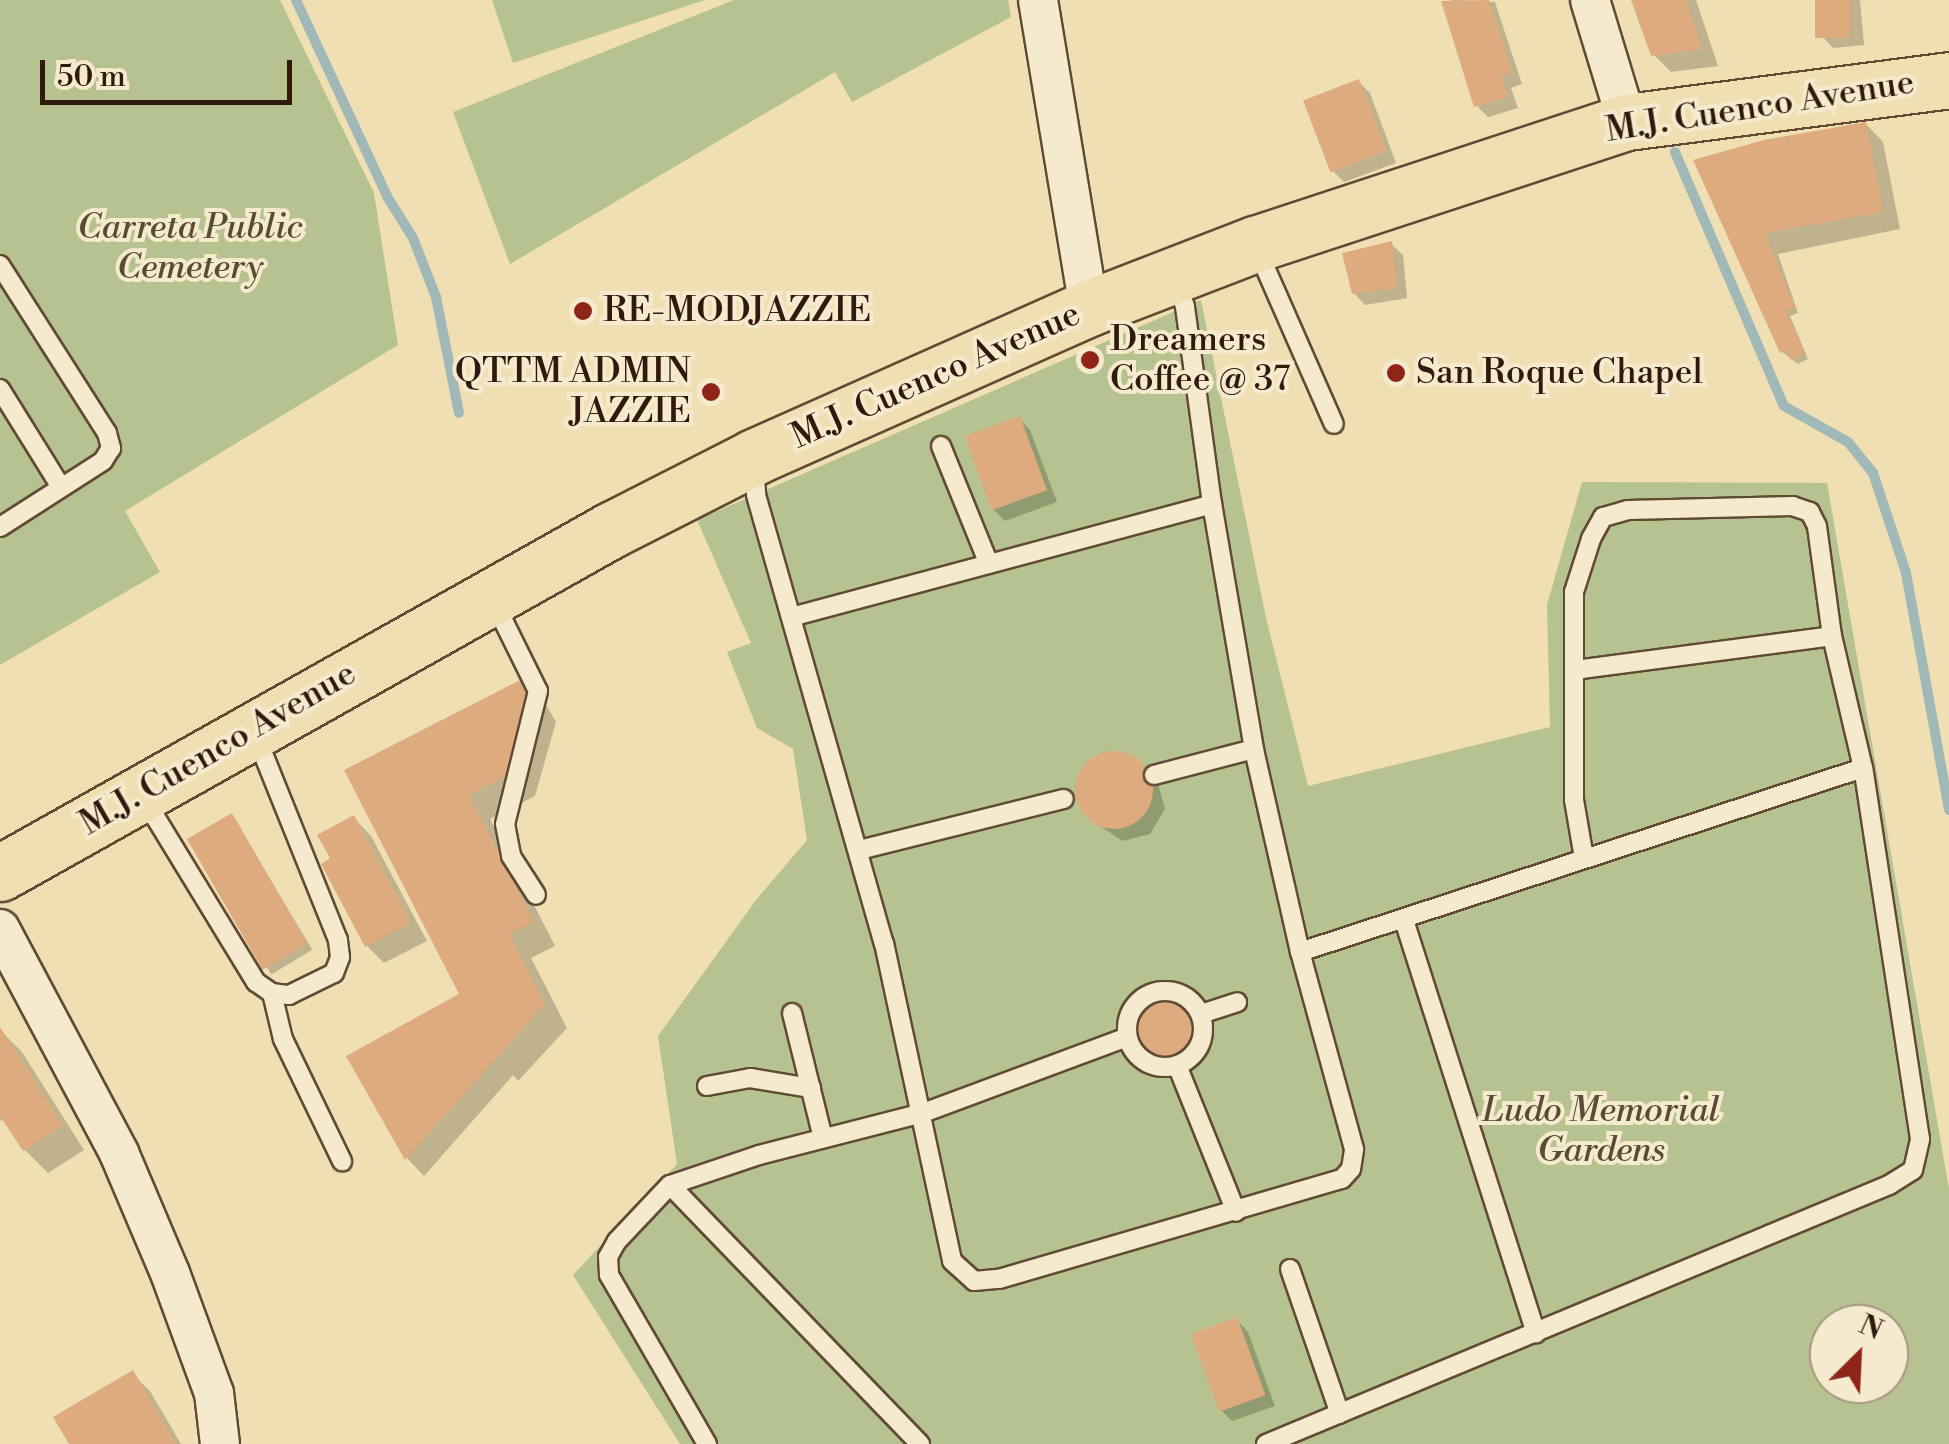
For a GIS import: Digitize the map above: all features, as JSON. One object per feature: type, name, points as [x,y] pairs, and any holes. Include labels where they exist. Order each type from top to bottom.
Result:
[{"type":"main road","name":"M.J. Cuenco Avenue","points":[[0,873],[490,594],[754,457],[1172,274],[1626,122],[1949,80]]},
{"type":"street","points":[[1038,0],[1089,308]]},
{"type":"street","points":[[1590,0],[1626,122]]},
{"type":"street","points":[[0,929],[119,1153],[156,1238],[214,1393],[220,1444]]},
{"type":"lane","points":[[1255,244],[1334,424]]},
{"type":"lane","points":[[0,265],[107,433],[111,448],[103,461],[1,523]]},
{"type":"lane","points":[[754,457],[756,495],[858,850],[923,1114],[952,1260],[974,1281],[1000,1279],[1342,1179],[1352,1169],[1354,1149],[1300,952],[1254,749],[1212,504],[1184,306],[1172,274]]},
{"type":"lane","points":[[0,389],[61,487]]},
{"type":"lane","points":[[941,446],[989,564]]},
{"type":"lane","points":[[791,616],[1212,504]]},
{"type":"lane","points":[[1266,1444],[1890,1185],[1913,1170],[1920,1139],[1863,768],[1832,636],[1817,526],[1810,512],[1792,506],[1628,510],[1603,517],[1590,539],[1574,592],[1574,800],[1584,858]]},
{"type":"lane","points":[[490,594],[538,691],[505,824],[511,856],[536,894]]},
{"type":"lane","points":[[1575,670],[1832,636]]},
{"type":"lane","points":[[140,793],[256,982],[272,993],[289,995],[334,974],[340,957],[338,940],[253,730]]},
{"type":"lane","points":[[1154,775],[1254,749]]},
{"type":"lane","points":[[1300,952],[1863,768]]},
{"type":"lane","points":[[858,850],[1064,798]]},
{"type":"lane","points":[[1404,920],[1536,1334]]},
{"type":"lane","points":[[1160,990],[1184,995],[1201,1014],[1204,1026],[1197,1051],[1177,1066],[1164,1067],[1141,1059],[1127,1037],[1130,1012],[1148,994],[1160,990]]},
{"type":"lane","points":[[272,993],[283,1038],[342,1161]]},
{"type":"lane","points":[[1201,1014],[1238,1002]]},
{"type":"lane","points":[[792,1013],[823,1138]]},
{"type":"lane","points":[[706,1444],[609,1276],[608,1257],[617,1242],[670,1185],[823,1138],[923,1114],[1127,1037]]},
{"type":"lane","points":[[1177,1066],[1236,1212]]},
{"type":"lane","points":[[708,1086],[750,1078],[811,1088]]},
{"type":"lane","points":[[670,1185],[920,1444]]},
{"type":"lane","points":[[1290,1269],[1340,1414]]},
{"type":"green space","name":"Carreta Public Cemetery","points":[[0,0],[280,0],[374,193],[398,345],[125,511],[160,572],[0,665]]},
{"type":"green space","points":[[492,0],[705,0],[513,63]]},
{"type":"green space","points":[[734,0],[1008,0],[1011,17],[852,102],[835,72],[510,264],[453,112]]},
{"type":"green space","name":"Ludo Memorial Gardens","points":[[1201,300],[1266,618],[1308,786],[1550,727],[1547,605],[1582,482],[1827,483],[1949,1189],[1949,1444],[680,1444],[573,1275],[677,1164],[658,1036],[756,900],[807,840],[793,749],[757,728],[727,652],[751,643],[697,520]]},
{"type":"building","points":[[1489,0],[1512,73],[1501,76],[1508,97],[1474,107],[1441,1]]},
{"type":"building","points":[[1631,0],[1686,0],[1702,49],[1651,56]]},
{"type":"building","points":[[1815,0],[1850,0],[1850,38],[1815,38]]},
{"type":"building","points":[[1359,79],[1387,151],[1331,172],[1303,101]]},
{"type":"building","points":[[1866,122],[1883,212],[1765,233],[1795,307],[1786,311],[1805,353],[1791,360],[1785,350],[1780,353],[1693,160],[1764,140]]},
{"type":"building","points":[[1392,241],[1397,288],[1352,294],[1342,253]]},
{"type":"building","points":[[1020,416],[1047,490],[992,510],[965,436]]},
{"type":"building","points":[[524,678],[534,697],[512,773],[469,795],[534,922],[509,934],[545,1004],[405,1160],[346,1056],[459,994],[344,770]]},
{"type":"building","points":[[1114,751],[1142,762],[1153,790],[1142,818],[1114,829],[1086,818],[1075,790],[1086,762]]},
{"type":"building","points":[[232,813],[308,944],[262,970],[187,839]]},
{"type":"building","points":[[354,815],[411,923],[365,947],[321,864],[330,858],[317,835]]},
{"type":"building","points":[[1166,999],[1187,1008],[1196,1029],[1187,1050],[1166,1059],[1145,1050],[1136,1029],[1145,1008]]},
{"type":"building","points":[[0,1027],[63,1126],[23,1151],[0,1116]]},
{"type":"building","points":[[1237,1317],[1265,1395],[1219,1412],[1191,1334]]},
{"type":"building","points":[[133,1370],[176,1444],[69,1444],[53,1417]]},
{"type":"waterway","points":[[296,0],[388,198],[413,238],[436,297],[459,413]]},
{"type":"waterway","points":[[1675,152],[1784,406],[1848,442],[1873,473],[1906,573],[1949,810]]},
{"type":"place","name":"RE-MODJAZZIE","points":[[583,311]]},
{"type":"place","name":"Dreamers Coffee @ 37","points":[[1090,360]]},
{"type":"place","name":"San Roque Chapel","points":[[1396,373]]},
{"type":"place","name":"QTTM ADMIN JAZZIE","points":[[711,392]]}]
